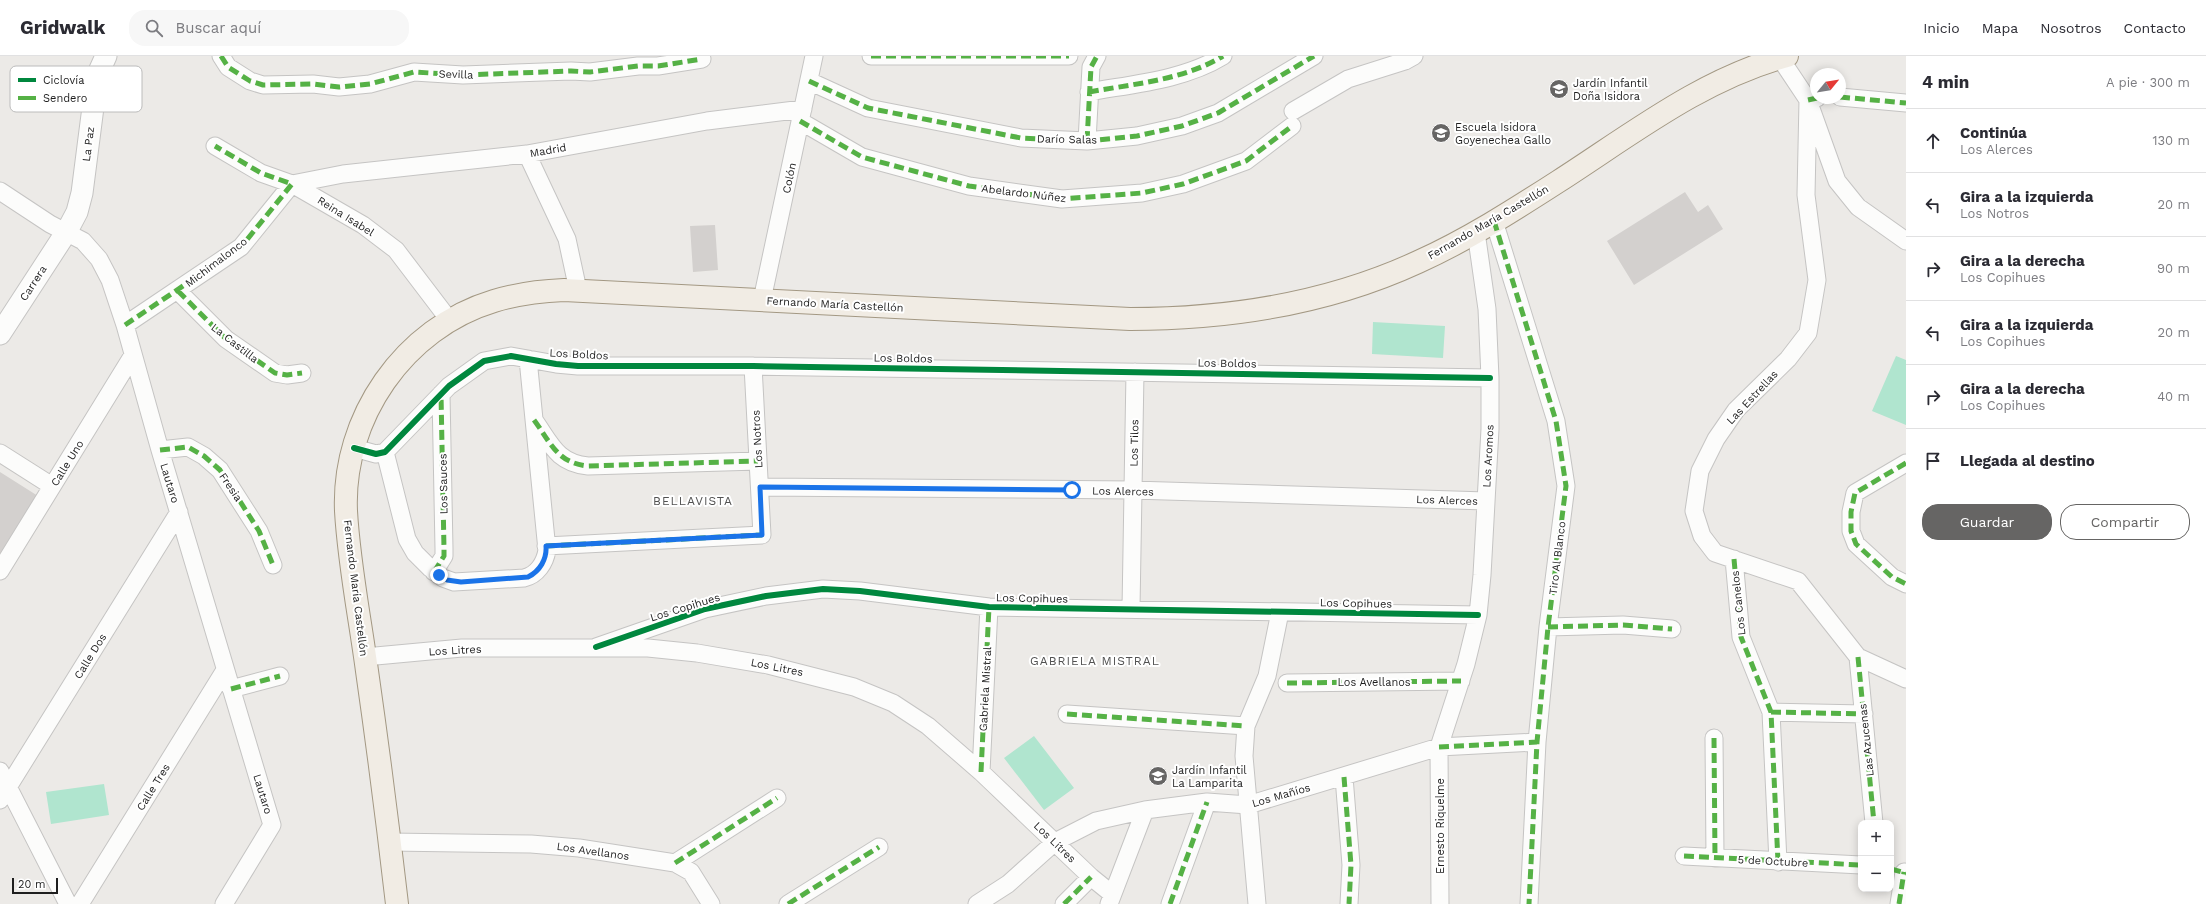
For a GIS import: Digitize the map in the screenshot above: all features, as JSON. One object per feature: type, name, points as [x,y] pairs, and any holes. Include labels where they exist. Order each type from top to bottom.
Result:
[{"type":"main road","name":"Fernando María Castellón","points":[[397,904],[365,657],[353,582],[346,511],[349,476],[354,448],[366,414],[384,381],[406,354],[450,321],[479,306],[516,296],[549,291],[578,290],[1104,318],[1152,319],[1232,314],[1298,303],[1358,285],[1419,262],[1494,221],[1674,106],[1741,71],[1781,57]]},
{"type":"street","name":"La Paz","points":[[102,66],[106,56]]},
{"type":"street","name":"Sevilla","points":[[221,56],[228,67],[250,81],[263,85],[313,84],[339,87],[370,84],[414,72],[463,75],[590,72],[638,66],[658,66],[702,59]]},
{"type":"street","name":"Colón","points":[[762,300],[814,56]]},
{"type":"street","points":[[871,56],[1069,56]]},
{"type":"street","points":[[1087,141],[1089,92],[1092,67],[1097,56]]},
{"type":"street","points":[[1089,92],[1179,74],[1208,64],[1223,56]]},
{"type":"street","name":"Darío Salas","points":[[809,81],[868,108],[1021,138],[1087,141],[1137,136],[1182,126],[1218,113],[1314,56]]},
{"type":"street","name":"Abelardo Núñez","points":[[802,115],[862,157],[969,186],[1062,199],[1142,193],[1183,184],[1246,161],[1293,119],[1348,79],[1405,61],[1414,56]]},
{"type":"street","points":[[1781,57],[1810,95]]},
{"type":"street","points":[[1846,98],[1906,103]]},
{"type":"street","name":"Las Estrellas","points":[[1813,104],[1806,195],[1817,280],[1808,333],[1779,368],[1736,410],[1716,439],[1700,471],[1694,511],[1702,536],[1715,553],[1798,581],[1858,657],[1906,680]]},
{"type":"street","points":[[1814,104],[1836,181],[1858,206],[1906,241]]},
{"type":"street","name":"La Paz","points":[[67,231],[80,203],[92,112]]},
{"type":"street","name":"Madrid","points":[[292,184],[343,174],[527,154],[707,121],[802,115]]},
{"type":"street","name":"Reina Isabel","points":[[215,146],[261,173],[292,184],[363,225],[396,250],[450,321]]},
{"type":"street","points":[[527,154],[566,239],[578,290]]},
{"type":"street","name":"Michimalonco","points":[[125,325],[178,291],[241,247],[292,184]]},
{"type":"street","name":"Lautaro","points":[[0,191],[50,224],[67,231],[83,241],[99,259],[110,280],[125,325],[160,450],[272,825],[224,904]]},
{"type":"street","name":"Tiro Al Blanco","points":[[1494,221],[1556,421],[1566,486],[1548,627],[1537,742],[1529,904]]},
{"type":"street","name":"Carrera","points":[[0,334],[67,231]]},
{"type":"street","name":"Los Aromos","points":[[1439,747],[1461,681],[1478,615],[1482,575],[1490,378],[1487,308],[1476,232]]},
{"type":"street","name":"La Castilla","points":[[178,291],[226,339],[275,373],[287,375],[302,373]]},
{"type":"street","name":"Calle Uno","points":[[0,571],[133,355]]},
{"type":"street","name":"Los Boldos","points":[[385,452],[441,394],[458,379],[484,361],[511,356],[556,364],[578,366],[753,366],[1490,378]]},
{"type":"street","points":[[354,448],[376,454],[385,452],[407,540],[415,553],[434,572],[443,578],[454,582],[524,578],[532,575],[545,559],[546,546],[528,359]]},
{"type":"street","name":"Los Notros","points":[[546,546],[762,535],[753,366]]},
{"type":"street","name":"Los Tilos","points":[[1131,609],[1135,372]]},
{"type":"street","name":"Los Sauces","points":[[434,572],[441,562],[444,549],[441,394]]},
{"type":"street","points":[[534,420],[564,460],[575,465],[588,466],[758,461]]},
{"type":"street","name":"Fresia","points":[[160,450],[188,447],[204,456],[220,470],[259,531],[273,565]]},
{"type":"street","points":[[0,453],[52,486]]},
{"type":"street","points":[[1906,463],[1855,493],[1851,512],[1851,531],[1856,544],[1892,577],[1906,584]]},
{"type":"street","name":"Los Alerces","points":[[760,487],[1133,490],[1486,501]]},
{"type":"street","name":"Calle Dos","points":[[0,800],[179,512]]},
{"type":"street","name":"Los Canelos","points":[[1734,559],[1741,638],[1771,712],[1778,862]]},
{"type":"street","name":"Los Copihues","points":[[596,647],[705,609],[766,596],[823,589],[860,591],[989,607],[1478,615]]},
{"type":"street","name":"Gabriela Mistral","points":[[981,772],[989,607]]},
{"type":"street","points":[[1257,904],[1244,756],[1246,726],[1267,676],[1280,612]]},
{"type":"street","points":[[1548,627],[1624,625],[1672,629]]},
{"type":"street","name":"Los Litres","points":[[365,657],[462,648],[648,648],[697,653],[799,671],[854,687],[892,702],[911,713],[928,726],[981,772],[1055,842],[1091,877],[1110,899]]},
{"type":"street","name":"Las Azucenas","points":[[1858,657],[1874,820]]},
{"type":"street","name":"Calle Tres","points":[[80,904],[225,670]]},
{"type":"street","points":[[231,689],[280,676]]},
{"type":"street","name":"Los Avellanos","points":[[1287,683],[1461,681]]},
{"type":"street","points":[[1771,712],[1864,714]]},
{"type":"street","points":[[1067,714],[1246,726]]},
{"type":"street","points":[[1714,738],[1715,858]]},
{"type":"street","name":"Los Mañíos","points":[[977,904],[1008,884],[1055,842],[1096,821],[1145,810],[1208,802],[1248,805],[1439,747],[1537,742]]},
{"type":"street","name":"Ernesto Riquelme","points":[[1439,747],[1440,904]]},
{"type":"street","points":[[0,771],[68,904]]},
{"type":"street","points":[[1344,777],[1351,865],[1348,904]]},
{"type":"street","points":[[711,904],[690,872],[675,863],[777,798]]},
{"type":"street","points":[[1170,904],[1208,802]]},
{"type":"street","points":[[1110,899],[1145,810]]},
{"type":"street","name":"Los Avellanos","points":[[390,842],[503,842],[579,848],[675,863]]},
{"type":"street","points":[[788,904],[879,847]]},
{"type":"street","name":"5 de Octubre","points":[[1684,856],[1858,865]]},
{"type":"street","points":[[1899,904],[1900,871]]},
{"type":"street","points":[[1064,904],[1091,877]]},
{"type":"green space","points":[[1373,322],[1445,326],[1443,358],[1372,354]]},
{"type":"green space","points":[[1896,356],[1906,360],[1906,425],[1872,411]]},
{"type":"green space","points":[[1034,736],[1074,788],[1044,810],[1004,758]]},
{"type":"green space","points":[[104,784],[109,815],[51,824],[46,792]]},
{"type":"building","points":[[1685,192],[1698,212],[1708,205],[1723,229],[1634,285],[1607,241]]},
{"type":"building","points":[[715,225],[718,270],[693,272],[690,226]]},
{"type":"building","points":[[0,472],[38,496],[0,555]]},
{"type":"marked path","points":[[221,56],[228,67],[250,81],[263,85],[313,84],[339,87],[370,84],[414,72],[463,75],[571,71],[590,72],[638,66],[658,66],[702,59]]},
{"type":"marked path","points":[[871,56],[1069,56]]},
{"type":"marked path","points":[[1087,141],[1091,67],[1097,56]]},
{"type":"marked path","points":[[1089,92],[1175,76],[1192,71],[1223,56]]},
{"type":"marked path","points":[[809,81],[868,108],[1021,138],[1087,141],[1137,136],[1182,126],[1218,113],[1314,56]]},
{"type":"marked path","points":[[1846,98],[1906,103]]},
{"type":"marked path","points":[[800,121],[862,157],[969,186],[1062,199],[1142,193],[1183,184],[1246,161],[1292,126]]},
{"type":"marked path","points":[[125,325],[241,247],[292,184],[261,173],[215,146]]},
{"type":"marked path","points":[[1494,221],[1556,421],[1566,486],[1548,627],[1537,742],[1529,904]]},
{"type":"marked path","points":[[178,291],[226,339],[275,373],[287,375],[302,373]]},
{"type":"marked path","points":[[434,572],[444,556],[441,394]]},
{"type":"marked path","points":[[534,420],[550,444],[562,456],[577,464],[588,466],[758,461]]},
{"type":"marked path","points":[[160,450],[188,447],[204,456],[220,470],[259,531],[273,565]]},
{"type":"marked path","points":[[1906,463],[1855,493],[1851,512],[1851,531],[1856,544],[1892,577],[1906,584]]},
{"type":"marked path","points":[[546,546],[762,535]]},
{"type":"marked path","points":[[1734,559],[1741,637],[1771,712],[1778,862]]},
{"type":"marked path","points":[[981,772],[989,607],[986,606]]},
{"type":"marked path","points":[[1548,627],[1623,625],[1672,629]]},
{"type":"marked path","points":[[1858,657],[1874,820]]},
{"type":"marked path","points":[[231,689],[280,676]]},
{"type":"marked path","points":[[1287,683],[1461,681]]},
{"type":"marked path","points":[[1771,712],[1864,714]]},
{"type":"marked path","points":[[1067,714],[1246,726]]},
{"type":"marked path","points":[[1714,738],[1715,858]]},
{"type":"marked path","points":[[1439,747],[1537,742]]},
{"type":"marked path","points":[[1344,777],[1351,865],[1349,904]]},
{"type":"marked path","points":[[675,863],[777,798]]},
{"type":"marked path","points":[[1170,904],[1207,802]]},
{"type":"marked path","points":[[788,904],[879,847]]},
{"type":"marked path","points":[[1684,856],[1858,865]]},
{"type":"marked path","points":[[1894,870],[1906,873]]},
{"type":"marked path","points":[[1899,904],[1904,872]]},
{"type":"marked path","points":[[1064,904],[1091,877]]},
{"type":"cycle path","points":[[354,448],[376,454],[385,452],[449,386],[484,361],[511,356],[556,364],[578,366],[753,366],[1490,378]]},
{"type":"cycle path","points":[[596,647],[705,609],[766,596],[823,589],[860,591],[989,607],[1478,615]]},
{"type":"place","name":"Jardín Infantil Doña Isidora","points":[[1559,89]]},
{"type":"place","name":"Escuela Isidora Goyenechea Gallo","points":[[1441,133]]},
{"type":"place","name":"Jardín Infantil La Lamparita","points":[[1158,776]]},
{"type":"district","name":"BELLAVISTA","points":[[693,501]]},
{"type":"district","name":"GABRIELA MISTRAL","points":[[1095,661]]},
{"type":"route","points":[[439,575],[454,582],[528,577],[536,572],[543,563],[547,550],[546,546],[762,535],[760,487],[1072,490]]}]
